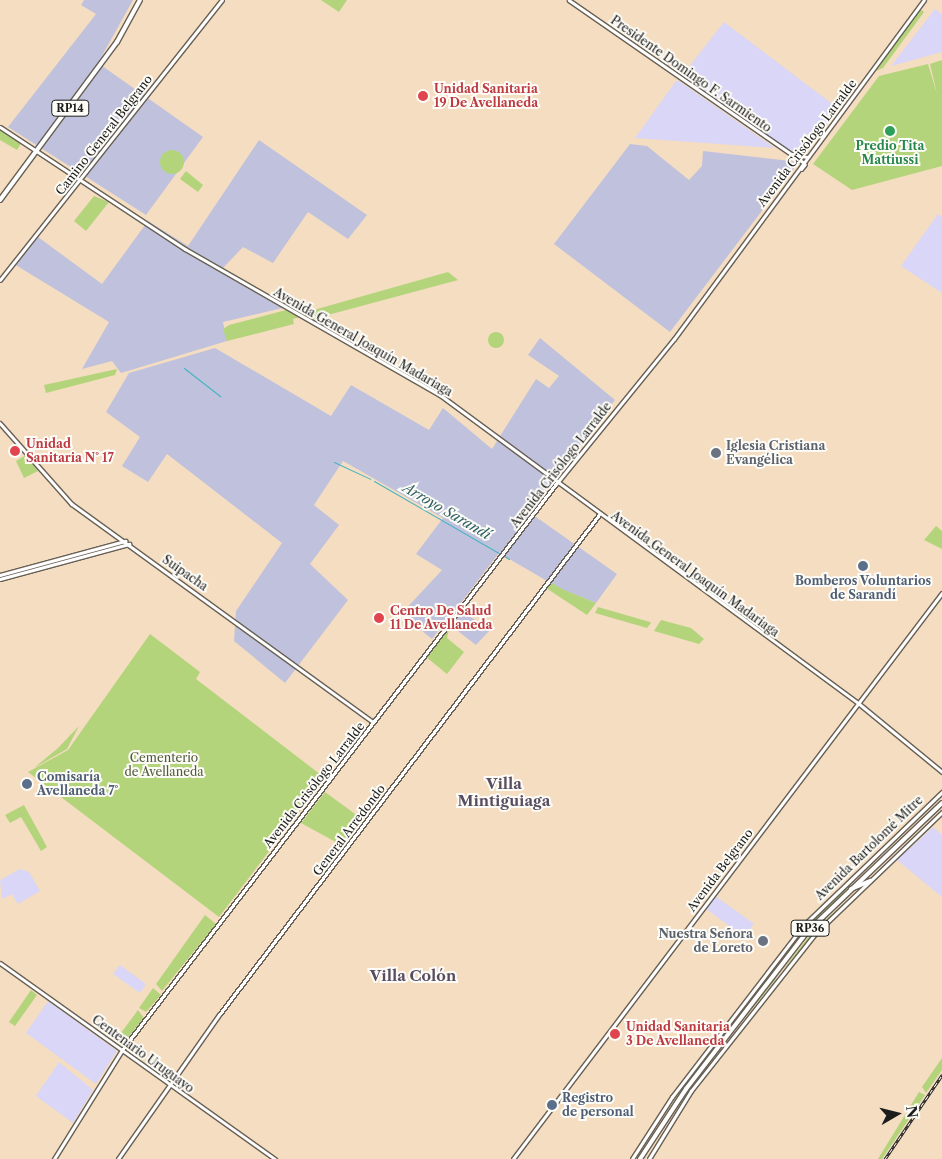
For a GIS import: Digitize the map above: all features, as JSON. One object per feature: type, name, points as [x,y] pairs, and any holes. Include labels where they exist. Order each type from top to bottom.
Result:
[{"type":"main road","name":"RP14","points":[[0,200],[118,42],[140,0]]},
{"type":"main road","name":"Avenida Crisólogo Larralde","points":[[556,484],[674,339],[924,0]]},
{"type":"main road","name":"Avenida General Joaquín Madariaga","points":[[0,127],[185,249],[440,395],[556,484],[858,703],[942,772]]},
{"type":"main road","name":"Avenida Bartolomé Mitre","points":[[640,1159],[686,1089],[806,932],[942,803]]},
{"type":"main road","points":[[852,888],[870,881]]},
{"type":"main road","name":"Centenario Uruguayo","points":[[0,963],[275,1159]]},
{"type":"street","name":"Camino General Belgrano","points":[[0,280],[222,0]]},
{"type":"street","name":"Presidente Domingo F. Sarmiento","points":[[569,0],[804,163]]},
{"type":"street","points":[[791,154],[807,157]]},
{"type":"street","name":"Suipacha","points":[[0,423],[70,502],[374,722]]},
{"type":"street","name":"Avenida Crisólogo Larralde","points":[[54,1159],[122,1050],[556,484]]},
{"type":"street","name":"General Arredondo","points":[[118,1159],[171,1085],[599,515]]},
{"type":"street","points":[[0,575],[125,541]]},
{"type":"street","points":[[0,579],[129,543]]},
{"type":"street","name":"Avenida Belgrano","points":[[513,1159],[942,593]]},
{"type":"street","name":"Avenida Bartolomé Mitre","points":[[632,1159],[670,1100],[802,926],[942,792]]},
{"type":"street","name":"Avenida Bartolomé Mitre","points":[[648,1159],[688,1096],[784,972],[870,881],[942,812]]},
{"type":"shaded area","points":[[84,0],[133,0],[98,63],[203,137],[146,215],[8,127],[96,14],[81,5]]},
{"type":"shaded area","points":[[935,9],[942,14],[942,52],[891,66]]},
{"type":"shaded area","points":[[724,22],[839,109],[808,149],[786,152],[681,77]]},
{"type":"shaded area","points":[[676,81],[679,81],[775,148],[635,138]]},
{"type":"shaded area","points":[[259,140],[367,215],[348,239],[308,212],[273,263],[243,247],[223,268],[287,307],[223,322],[227,341],[121,373],[112,361],[82,369],[109,322],[14,264],[38,237],[102,284],[148,221],[188,246]]},
{"type":"shaded area","points":[[630,144],[647,146],[689,180],[702,166],[703,151],[799,162],[670,332],[554,244]]},
{"type":"shaded area","points":[[938,214],[942,217],[942,293],[901,266]]},
{"type":"shaded area","points":[[540,338],[615,400],[529,512],[617,574],[596,603],[561,589],[499,553],[457,608],[490,630],[476,645],[445,621],[432,639],[401,614],[442,570],[416,554],[443,518],[343,461],[314,505],[339,525],[310,564],[348,600],[285,683],[234,641],[236,611],[282,543],[167,454],[148,482],[122,466],[140,437],[106,412],[129,373],[215,348],[331,416],[351,385],[429,430],[443,408],[492,449],[536,379],[549,388],[559,376],[528,355]]},
{"type":"shaded area","points":[[933,827],[942,835],[942,897],[897,860]]},
{"type":"shaded area","points":[[20,869],[29,872],[40,891],[18,904],[12,894],[2,899],[0,880]]},
{"type":"shaded area","points":[[714,895],[754,924],[744,937],[705,908]]},
{"type":"shaded area","points":[[120,965],[146,984],[140,993],[113,974]]},
{"type":"shaded area","points":[[48,1001],[117,1051],[96,1084],[26,1033]]},
{"type":"shaded area","points":[[59,1062],[93,1090],[73,1123],[36,1096]]},
{"type":"green space","points":[[321,0],[347,0],[339,12]]},
{"type":"green space","points":[[920,9],[924,12],[883,68],[876,71]]},
{"type":"green space","name":"Predio Tita Mattiussi","points":[[942,60],[942,166],[852,190],[813,164],[879,76],[928,64],[937,94],[930,64]]},
{"type":"green space","points":[[0,127],[22,142],[17,150],[0,140]]},
{"type":"green space","points":[[172,150],[177,151],[183,157],[183,167],[177,173],[172,174],[167,173],[161,167],[160,162],[161,157],[167,151]]},
{"type":"green space","points":[[186,171],[203,185],[198,192],[180,179]]},
{"type":"green space","points":[[94,196],[109,202],[86,231],[74,221]]},
{"type":"green space","points":[[448,272],[458,280],[313,319],[303,313]]},
{"type":"green space","points":[[286,310],[300,317],[293,319],[294,324],[227,341],[223,329],[229,325]]},
{"type":"green space","points":[[496,332],[504,340],[496,348],[488,340]]},
{"type":"green space","points":[[117,369],[115,375],[46,393],[44,385]]},
{"type":"green space","points":[[26,455],[38,471],[24,478],[16,461]]},
{"type":"green space","points":[[936,526],[942,531],[942,549],[924,540]]},
{"type":"green space","points":[[550,582],[596,603],[587,615],[546,588]]},
{"type":"green space","points":[[598,607],[651,623],[647,628],[595,613]]},
{"type":"green space","points":[[661,620],[691,628],[704,639],[699,644],[654,631]]},
{"type":"green space","points":[[449,629],[447,638],[464,652],[447,674],[426,657]]},
{"type":"green space","name":"Cementerio de Avellaneda","points":[[150,634],[200,672],[196,679],[325,778],[219,917],[28,772],[68,750]]},
{"type":"green space","points":[[79,726],[67,749],[34,768],[58,748]]},
{"type":"green space","points":[[325,792],[362,819],[343,846],[301,823]]},
{"type":"green space","points":[[24,805],[47,847],[41,851],[21,817],[10,823],[5,815]]},
{"type":"green space","points":[[845,886],[848,889],[774,967],[804,928]]},
{"type":"green space","points":[[861,888],[822,925],[781,972],[813,931]]},
{"type":"green space","points":[[205,915],[216,924],[162,991],[156,984]]},
{"type":"green space","points":[[769,973],[771,975],[705,1056]]},
{"type":"green space","points":[[775,978],[776,979],[711,1060]]},
{"type":"green space","points":[[153,988],[161,995],[146,1012],[139,1008]]},
{"type":"green space","points":[[31,990],[37,995],[15,1026],[9,1022]]},
{"type":"green space","points":[[138,1010],[144,1018],[121,1046],[115,1041]]},
{"type":"green space","points":[[942,1058],[942,1070],[926,1093],[922,1087]]},
{"type":"green space","points":[[919,1092],[925,1095],[882,1159],[878,1159]]},
{"type":"waterway","name":"Arroyo Sarandí","points":[[184,368],[220,396]]},
{"type":"waterway","name":"Arroyo Sarandí","points":[[334,462],[370,479]]},
{"type":"waterway","name":"Arroyo Sarandí","points":[[374,481],[509,559]]},
{"type":"railway","points":[[885,1159],[942,1075]]},
{"type":"place","name":"Unidad Sanitaria 19 De Avellaneda","points":[[423,96]]},
{"type":"place","name":"Predio Tita Mattiussi","points":[[890,131]]},
{"type":"place","name":"Unidad Sanitaria N° 17","points":[[15,451]]},
{"type":"place","name":"Iglesia Cristiana Evangélica","points":[[716,453]]},
{"type":"place","name":"Bomberos Voluntarios de Sarandí","points":[[863,566]]},
{"type":"place","name":"Centro De Salud 11 De Avellaneda","points":[[379,618]]},
{"type":"place","name":"Comisaría Avellaneda 7°","points":[[27,784]]},
{"type":"place","name":"Nuestra Señora de Loreto","points":[[763,941]]},
{"type":"place","name":"Unidad Sanitaria 3 De Avellaneda","points":[[615,1034]]},
{"type":"place","name":"Registro de personal","points":[[552,1105]]},
{"type":"district","name":"Villa Mintiguiaga","points":[[504,792]]},
{"type":"district","name":"Villa Colón","points":[[413,976]]}]
